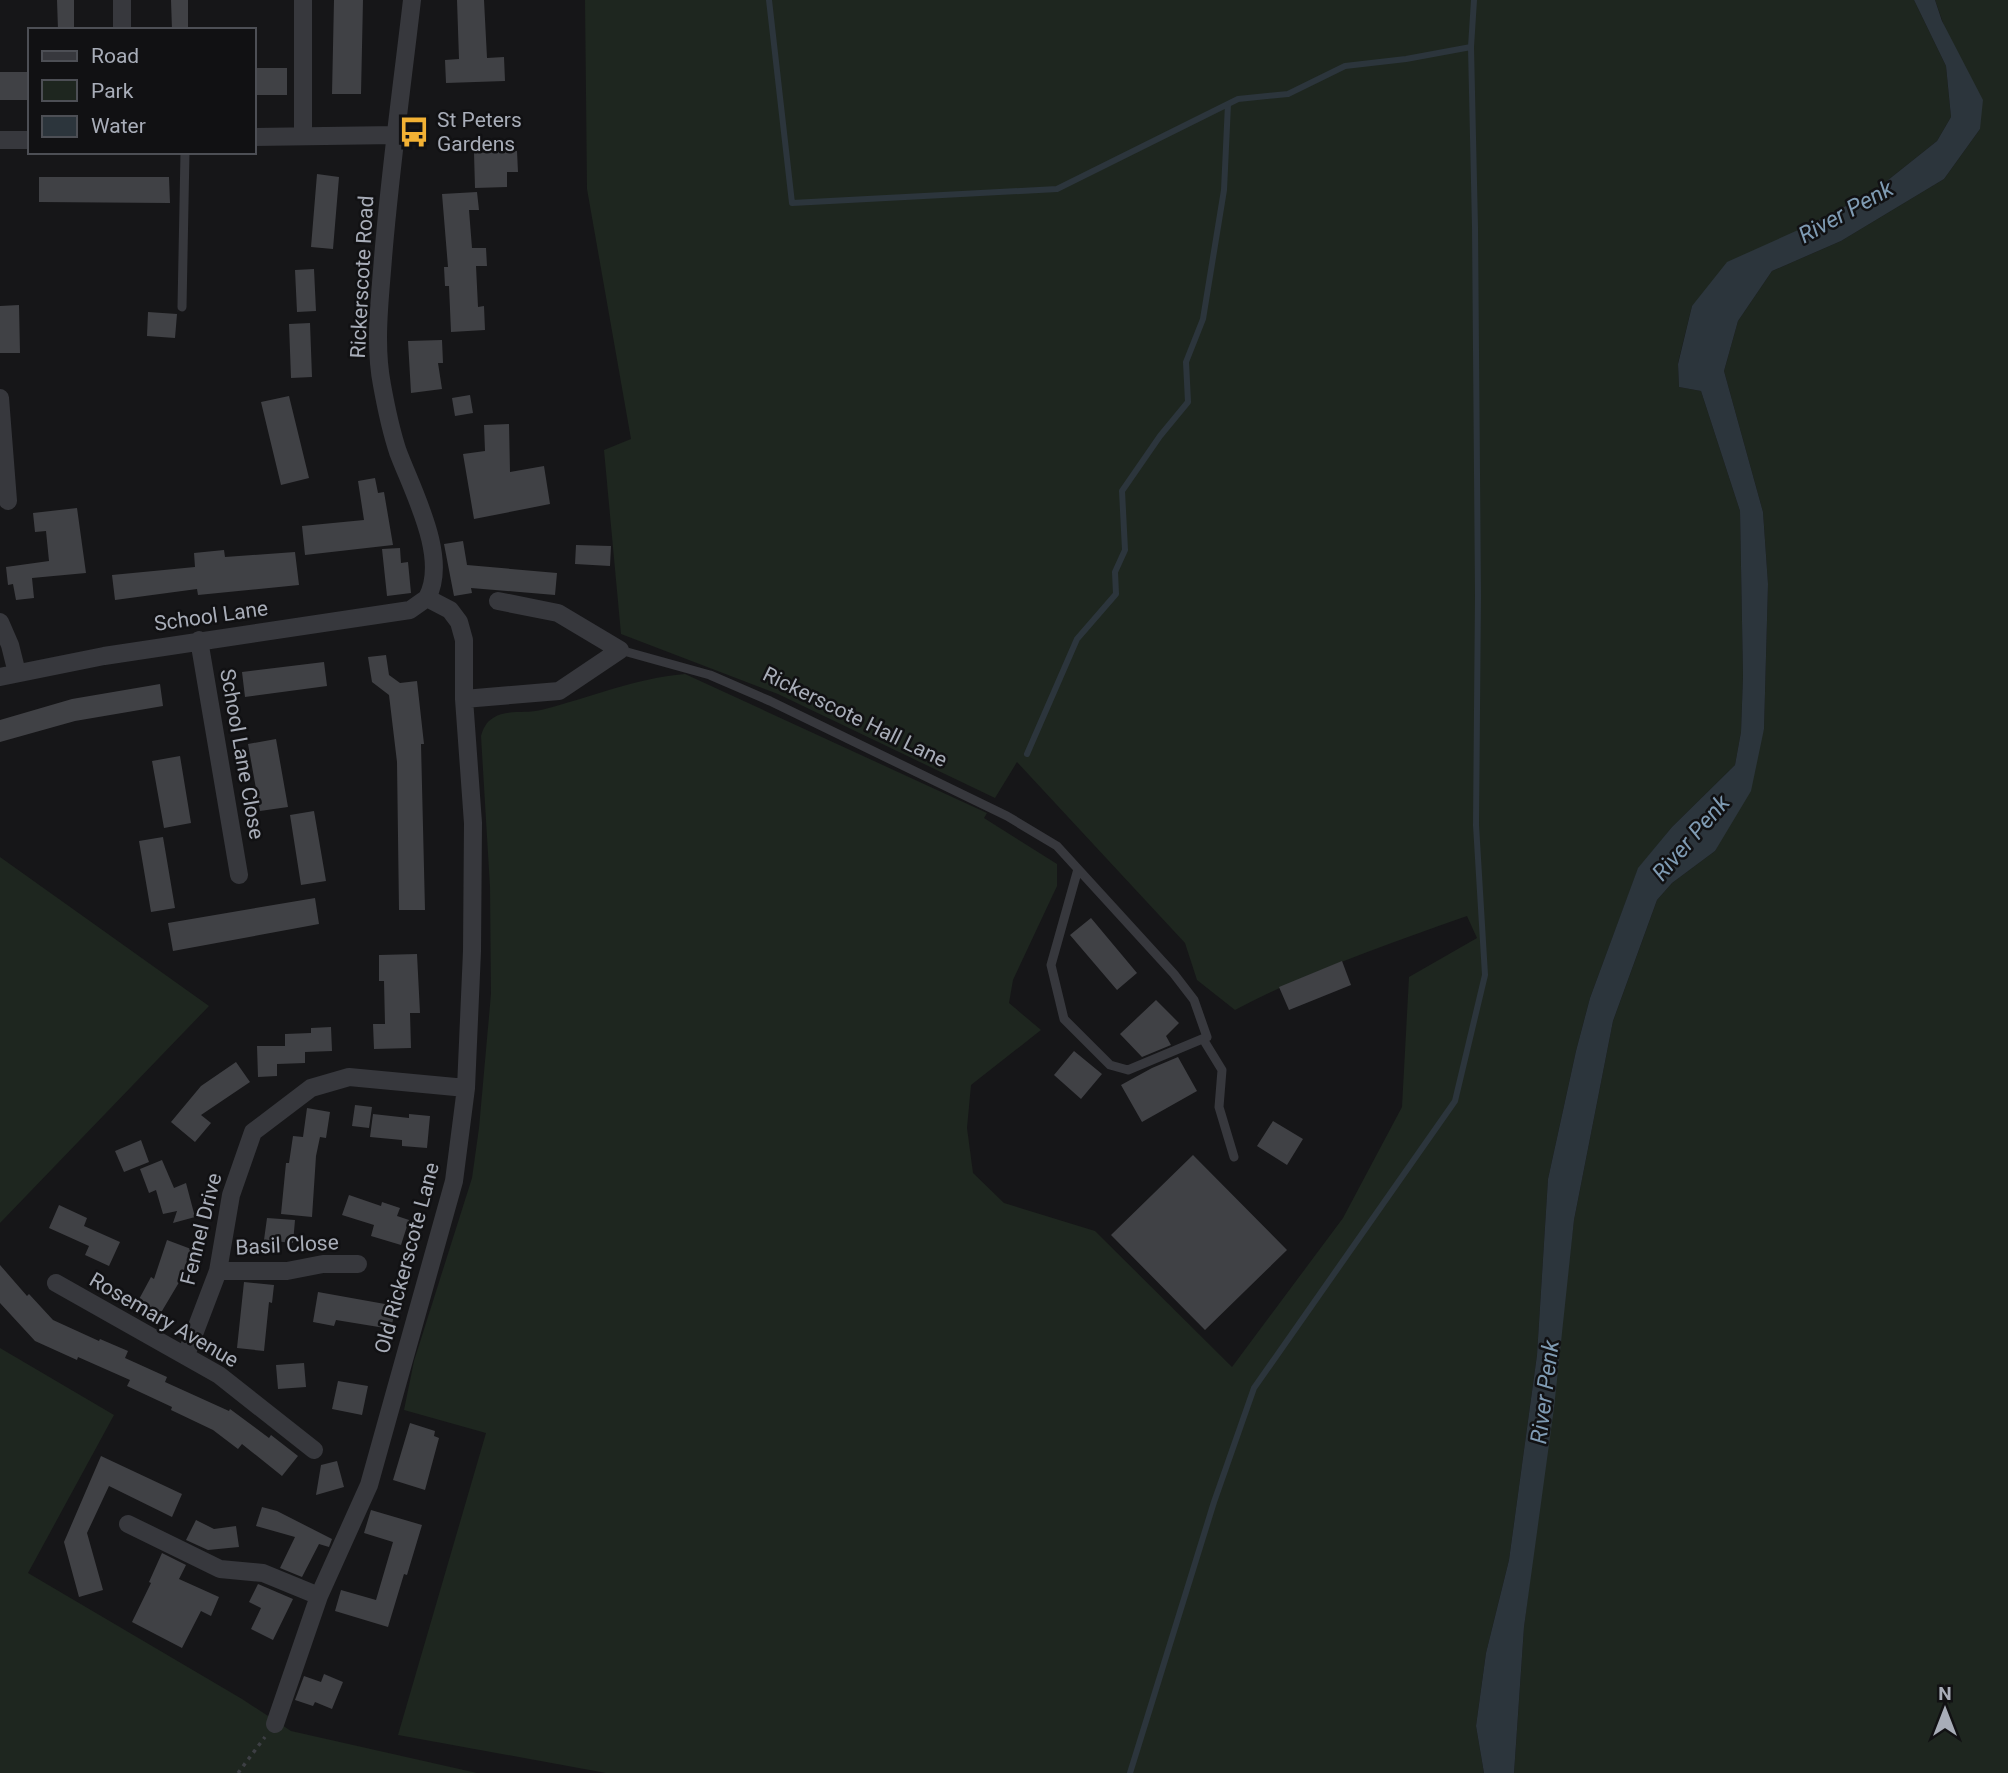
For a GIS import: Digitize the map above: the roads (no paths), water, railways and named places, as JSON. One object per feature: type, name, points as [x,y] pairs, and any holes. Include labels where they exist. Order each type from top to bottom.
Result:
[{"type":"street","points":[[122,0],[122,28]]},
{"type":"street","points":[[303,0],[303,136]]},
{"type":"street","name":"Rickerscote Road","points":[[412,0],[389,178],[379,310],[381,382],[397,449],[433,551],[433,587],[428,598]]},
{"type":"street","points":[[256,137],[396,135]]},
{"type":"street","points":[[0,140],[28,139]]},
{"type":"street","points":[[0,398],[8,501]]},
{"type":"street","points":[[428,598],[450,610],[459,622],[464,640],[464,699],[559,691],[620,650],[558,613],[498,601]]},
{"type":"street","name":"School Lane","points":[[9,675],[199,640],[410,610],[428,598]]},
{"type":"street","points":[[0,622],[10,645],[9,675]]},
{"type":"street","name":"School Lane Close","points":[[199,640],[239,875]]},
{"type":"street","name":"Old Rickerscote Lane","points":[[275,1724],[319,1596],[369,1485],[454,1181],[466,1088],[472,951],[473,823],[464,699]]},
{"type":"street","name":"Fennel Drive","points":[[186,1356],[218,1270],[231,1195],[253,1132],[311,1088],[349,1077],[466,1088]]},
{"type":"street","name":"Basil Close","points":[[218,1270],[287,1271],[323,1264],[358,1264]]},
{"type":"street","name":"Rosemary Avenue","points":[[56,1283],[219,1375],[314,1450]]},
{"type":"street","points":[[128,1524],[220,1569],[264,1573],[319,1596]]},
{"type":"lane","points":[[182,307],[185,154]]},
{"type":"lane","name":"Rickerscote Hall Lane","points":[[620,650],[710,675],[782,707],[1007,816],[1058,846],[1174,974],[1194,1000],[1207,1037],[1203,1039]]},
{"type":"lane","points":[[1078,869],[1051,965],[1064,1019],[1110,1065],[1128,1069],[1203,1039],[1222,1070],[1219,1107],[1234,1157]]},
{"type":"water","name":"River Penk","points":[[1914,0],[1935,0],[1942,21],[1983,100],[1980,129],[1944,179],[1841,241],[1772,271],[1738,321],[1724,371],[1763,512],[1768,584],[1764,729],[1751,791],[1715,851],[1672,883],[1657,900],[1613,1021],[1574,1220],[1554,1408],[1524,1627],[1514,1773],[1484,1773],[1476,1726],[1486,1653],[1509,1560],[1537,1355],[1548,1179],[1576,1051],[1590,998],[1638,868],[1672,827],[1735,765],[1741,732],[1743,676],[1740,511],[1701,391],[1679,387],[1678,364],[1692,306],[1727,262],[1807,226],[1873,192],[1937,141],[1951,117],[1946,66]]},
{"type":"waterway","points":[[769,0],[792,203],[1057,189],[1238,99],[1288,94],[1345,66],[1406,59],[1471,47]]},
{"type":"waterway","points":[[1130,1773],[1214,1502],[1254,1388],[1455,1101],[1485,975],[1476,825],[1478,595],[1471,47],[1474,0]]},
{"type":"waterway","points":[[1027,754],[1077,639],[1116,594],[1115,572],[1125,550],[1122,491],[1160,436],[1188,402],[1186,362],[1203,319],[1224,190],[1228,104]]},
{"type":"place","name":"St Peters Gardens","points":[[414,132]]}]
